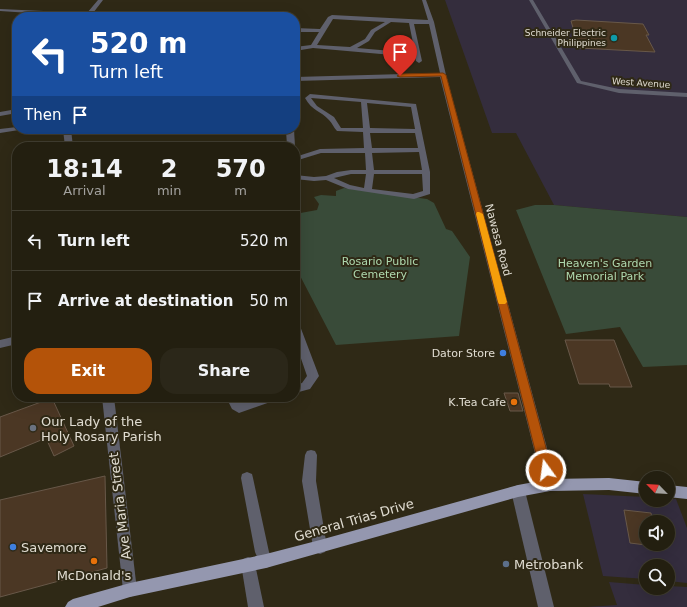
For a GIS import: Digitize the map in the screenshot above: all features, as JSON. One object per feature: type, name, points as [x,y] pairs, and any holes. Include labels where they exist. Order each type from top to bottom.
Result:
[{"type":"main road","name":"General Trias Drive","points":[[73,607],[130,590],[266,561],[320,547],[518,491],[550,485],[609,484],[639,487]]},
{"type":"main road","points":[[675,492],[687,493]]},
{"type":"street","points":[[90,12],[101,0]]},
{"type":"street","name":"Nawasa Road","points":[[424,0],[431,22],[443,75],[550,485]]},
{"type":"street","name":"West Avenue","points":[[531,0],[579,82],[594,88],[609,91],[687,95]]},
{"type":"street","points":[[0,10],[35,12]]},
{"type":"street","points":[[313,46],[330,18],[334,16],[391,21],[431,22]]},
{"type":"street","points":[[350,49],[367,40],[376,29],[391,21]]},
{"type":"street","points":[[411,22],[415,34],[417,55],[420,62]]},
{"type":"street","points":[[300,30],[322,31]]},
{"type":"street","points":[[300,47],[313,46],[417,55]]},
{"type":"street","points":[[300,79],[443,75]]},
{"type":"street","points":[[327,178],[348,187],[368,191],[414,197],[420,196],[426,192],[426,172],[414,105],[310,96],[308,98],[316,109],[330,117],[339,130],[418,131]]},
{"type":"street","points":[[364,101],[370,172],[368,191]]},
{"type":"street","points":[[0,114],[12,112]]},
{"type":"street","points":[[0,131],[12,129]]},
{"type":"street","points":[[300,157],[320,151],[422,150]]},
{"type":"street","points":[[300,178],[314,179],[327,178],[337,174],[370,172],[426,172]]},
{"type":"street","points":[[300,340],[313,376],[306,386],[300,388]]},
{"type":"street","points":[[0,344],[12,341]]},
{"type":"street","name":"Ave Maria Street","points":[[109,402],[130,590]]},
{"type":"street","points":[[234,402],[239,408],[257,402]]},
{"type":"street","points":[[311,455],[309,481],[320,547]]},
{"type":"street","points":[[247,478],[262,552],[266,561]]},
{"type":"street","points":[[518,491],[546,607]]},
{"type":"street","points":[[248,564],[256,607]]},
{"type":"shaded area","points":[[445,0],[687,0],[687,217],[554,205],[516,133],[492,133]]},
{"type":"shaded area","points":[[583,494],[639,497],[639,507],[675,507],[676,499],[687,528],[687,583],[675,582],[675,559],[639,559],[639,579],[603,576]]},
{"type":"shaded area","points":[[609,582],[639,584],[639,595],[675,595],[675,586],[687,587],[687,607],[587,607],[617,605]]},
{"type":"green space","name":"Rosario Public Cemetery","points":[[344,188],[427,199],[434,203],[446,229],[452,231],[470,257],[459,336],[336,345],[300,276],[300,213],[317,210],[319,204],[314,197],[321,195],[336,196],[336,191]]},
{"type":"green space","name":"Heaven's Garden Memorial Park","points":[[535,205],[554,205],[687,217],[687,365],[643,367],[620,327],[566,334],[516,210]]},
{"type":"building","name":"Schneider Electric Philippines","points":[[576,20],[643,24],[649,35],[646,35],[655,52],[579,48],[571,21]]},
{"type":"building","points":[[565,340],[614,340],[632,387],[610,387],[609,384],[579,384]]},
{"type":"building","name":"K.Tea Cafe","points":[[504,393],[518,393],[523,411],[510,411]]},
{"type":"building","name":"Our Lady of the Holy Rosary Parish","points":[[41,402],[54,402],[74,446],[54,456],[46,438],[0,457],[0,417]]},
{"type":"building","points":[[105,476],[107,568],[0,597],[0,500]]},
{"type":"building","points":[[624,510],[651,513],[651,515],[639,515],[639,544],[630,543]]},
{"type":"slow traffic","points":[[479,214],[502,302]]},
{"type":"place","name":"Schneider Electric Philippines","points":[[614,38]]},
{"type":"place","name":"Dator Store","points":[[503,353]]},
{"type":"place","name":"K.Tea Cafe","points":[[514,402]]},
{"type":"place","name":"Our Lady of the Holy Rosary Parish","points":[[33,428]]},
{"type":"place","name":"Savemore","points":[[13,547]]},
{"type":"place","name":"McDonald's","points":[[94,561]]},
{"type":"place","name":"Metrobank","points":[[506,564]]},
{"type":"route","points":[[400,76],[443,75],[546,470]]}]
